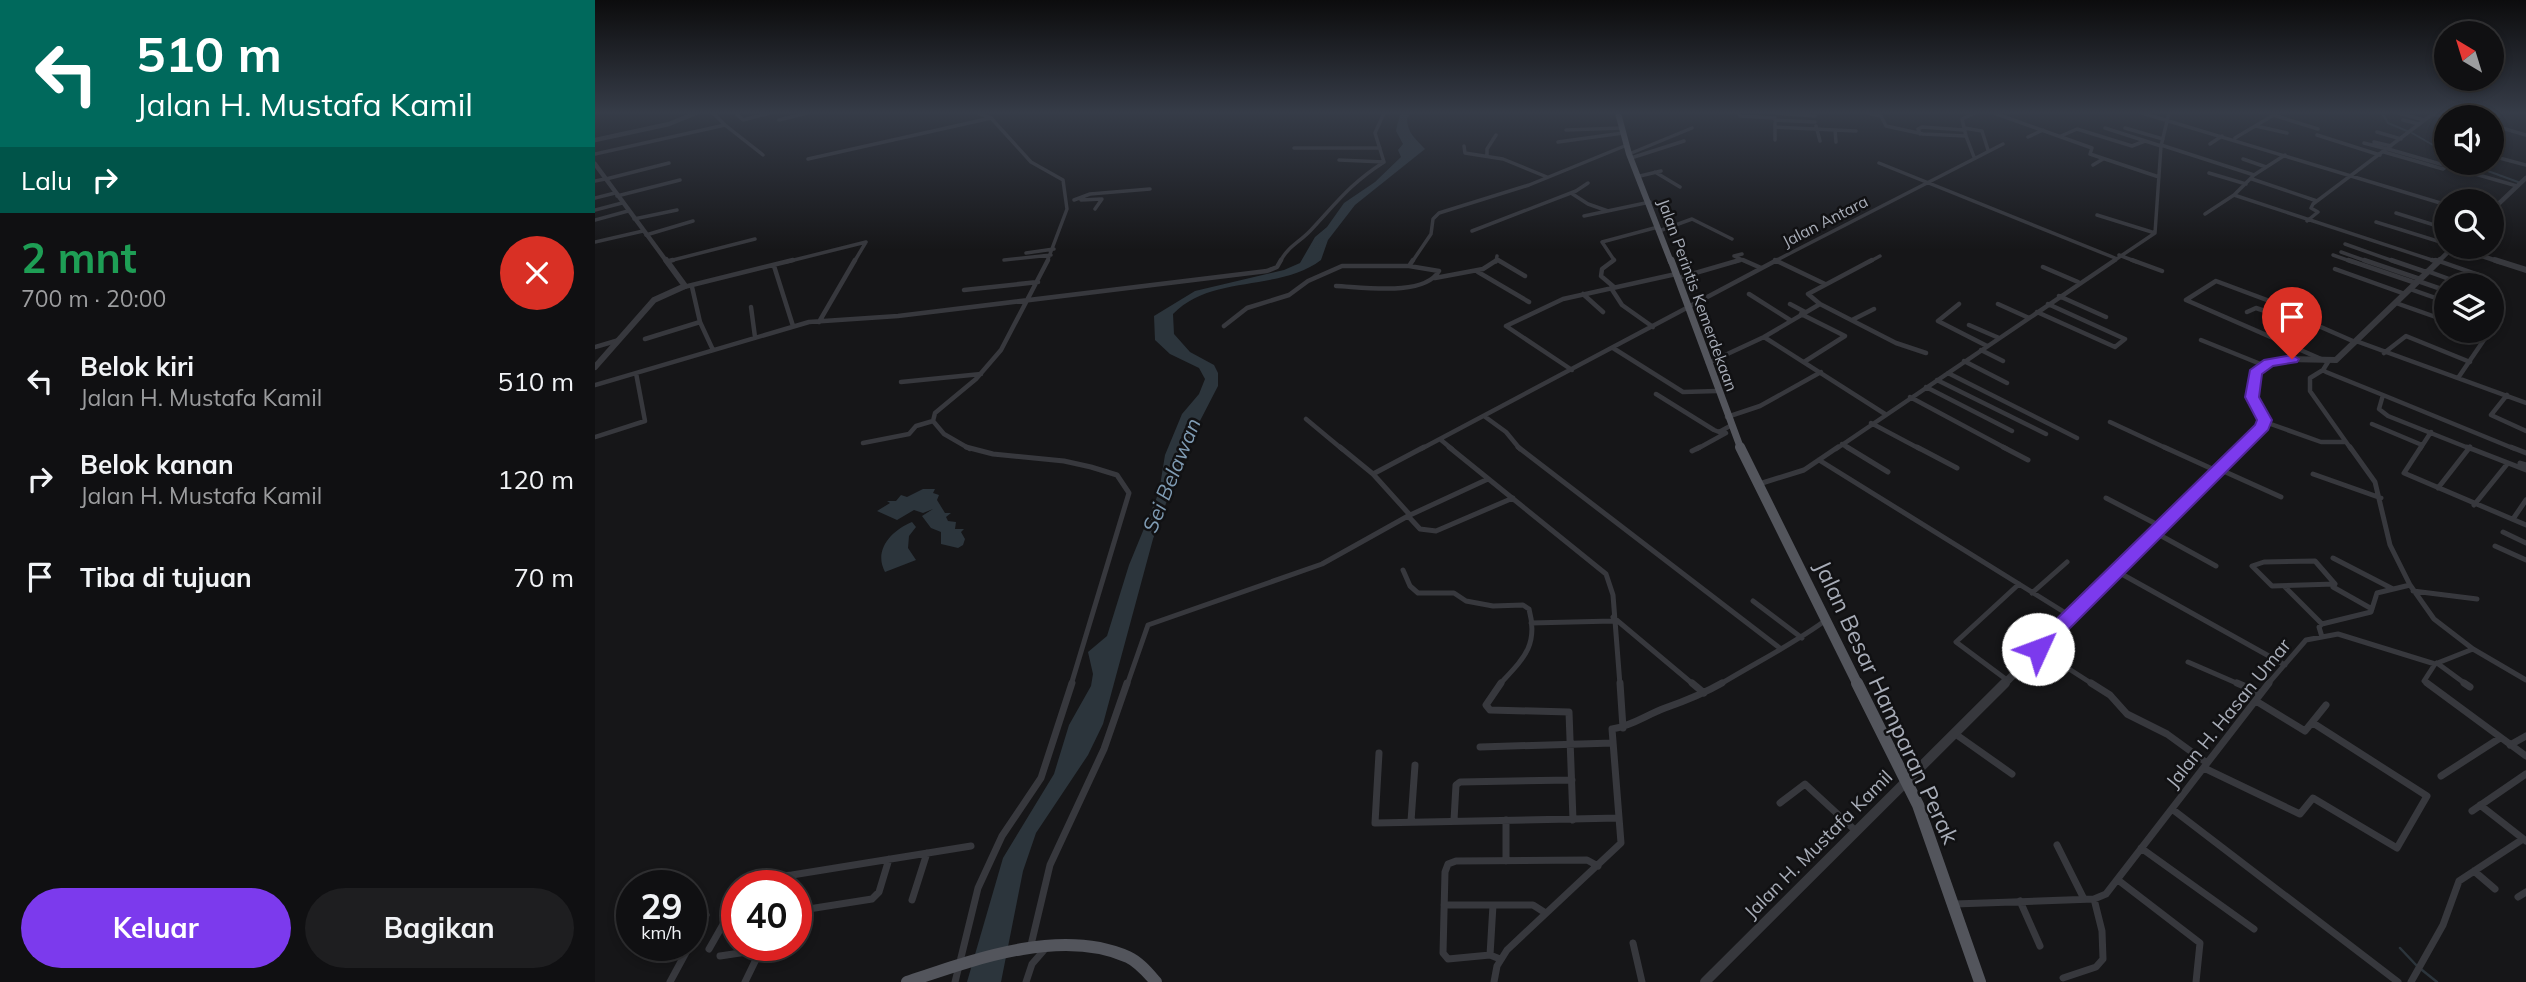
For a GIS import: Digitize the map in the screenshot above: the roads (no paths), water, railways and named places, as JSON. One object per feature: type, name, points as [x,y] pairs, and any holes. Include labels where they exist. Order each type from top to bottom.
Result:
[{"type":"main road","name":"Jalan Perintis Kemerdekaan","points":[[1631,159],[1650,202],[1731,428],[1759,484]]},
{"type":"main road","name":"Jalan Besar Hamparan Perak","points":[[1759,484],[1906,780],[1955,904],[1980,982]]},
{"type":"main road","points":[[907,982],[960,965],[1025,952],[1088,947],[1133,960],[1156,982]]},
{"type":"street","points":[[933,421],[935,413],[981,374],[1001,350],[1053,252],[1066,217],[1067,201],[1063,180],[1028,159]]},
{"type":"street","points":[[1499,159],[1517,163],[1547,177]]},
{"type":"street","points":[[1409,266],[1431,234],[1433,219],[1439,213],[1592,159]]},
{"type":"street","name":"Jalan Antara","points":[[1373,474],[1971,159]]},
{"type":"street","points":[[2093,165],[2103,159],[2159,177]]},
{"type":"street","points":[[2155,233],[2161,159]]},
{"type":"street","points":[[2203,159],[2317,201]]},
{"type":"street","points":[[2243,159],[2266,167]]},
{"type":"street","points":[[2205,214],[2234,195],[2253,177],[2279,159]]},
{"type":"street","points":[[2298,159],[2434,201]]},
{"type":"street","points":[[2307,221],[2318,212],[2311,208],[2317,201],[2376,159]]},
{"type":"street","points":[[2411,159],[2434,166]]},
{"type":"street","points":[[2504,159],[2526,165]]},
{"type":"street","points":[[1339,160],[1384,162]]},
{"type":"street","points":[[595,386],[793,326],[1272,269],[1281,262],[1285,251],[1308,233],[1354,181],[1384,162]]},
{"type":"street","points":[[595,181],[669,163]]},
{"type":"street","points":[[1879,163],[1930,181],[2021,222],[2162,271]]},
{"type":"street","points":[[595,164],[634,219],[669,261],[684,287]]},
{"type":"street","points":[[1640,176],[1661,171]]},
{"type":"street","points":[[1655,172],[1680,187]]},
{"type":"street","points":[[2209,173],[2245,184]]},
{"type":"street","points":[[2486,175],[2521,183]]},
{"type":"street","points":[[595,198],[680,180]]},
{"type":"street","points":[[1472,231],[1571,193],[1588,183]]},
{"type":"street","points":[[2504,199],[2521,183]]},
{"type":"street","points":[[1074,200],[1090,194],[1123,194],[1150,189]]},
{"type":"street","points":[[1571,193],[1608,211]]},
{"type":"street","points":[[2234,195],[2473,273]]},
{"type":"street","points":[[1067,201],[1102,199],[1095,209]]},
{"type":"street","points":[[595,210],[622,202]]},
{"type":"street","points":[[1584,216],[1650,202]]},
{"type":"street","points":[[634,219],[677,210]]},
{"type":"street","points":[[595,220],[628,211]]},
{"type":"street","points":[[2396,213],[2434,225]]},
{"type":"street","points":[[2097,215],[2155,233]]},
{"type":"street","points":[[1653,327],[1622,305],[1601,276],[1602,269],[1614,260],[1602,243],[1690,219],[1732,239]]},
{"type":"street","points":[[595,242],[693,221]]},
{"type":"street","points":[[2376,222],[2434,240]]},
{"type":"street","points":[[1759,484],[1804,470],[2078,282],[2155,233]]},
{"type":"street","points":[[669,261],[755,239]]},
{"type":"street","points":[[595,367],[657,297],[684,287],[866,242],[819,322]]},
{"type":"street","points":[[2345,244],[2434,274]]},
{"type":"street","points":[[1025,253],[1053,252]]},
{"type":"street","points":[[1005,260],[1053,252]]},
{"type":"street","points":[[2341,252],[2434,287]]},
{"type":"street","points":[[1742,254],[1734,257],[1761,268]]},
{"type":"street","points":[[1880,256],[1806,295],[1894,342],[1926,353]]},
{"type":"street","points":[[2333,256],[2418,281]]},
{"type":"street","points":[[1478,272],[1498,258],[1525,276]]},
{"type":"street","points":[[2439,259],[2336,360],[2310,378],[2310,391],[2375,482],[2381,498],[2390,545],[2411,588],[2434,619],[2473,649],[2526,680]]},
{"type":"street","points":[[2492,259],[2526,270]]},
{"type":"street","points":[[1571,370],[1506,326],[1558,300],[1677,276],[1740,260]]},
{"type":"street","points":[[1775,260],[1825,284]]},
{"type":"street","points":[[774,266],[793,326]]},
{"type":"street","points":[[1224,326],[1247,308],[1284,298],[1308,281],[1342,266],[1409,266],[1439,270],[1435,278]]},
{"type":"street","points":[[2043,267],[2078,282]]},
{"type":"street","points":[[2335,269],[2434,299]]},
{"type":"street","points":[[1336,286],[1406,289],[1452,271],[1478,272],[1529,302]]},
{"type":"street","points":[[2383,395],[2379,409],[2382,413],[2508,463],[2522,466],[2526,454],[2383,395],[2186,300],[2216,281],[2291,309],[2314,324],[2384,353],[2526,403]]},
{"type":"street","points":[[964,290],[1038,282]]},
{"type":"street","points":[[692,287],[700,322],[713,350]]},
{"type":"street","points":[[1583,294],[1603,312]]},
{"type":"street","points":[[1749,294],[1790,320]]},
{"type":"street","points":[[2059,296],[2106,317]]},
{"type":"street","points":[[1708,363],[1764,337],[1820,303]]},
{"type":"street","points":[[2396,303],[2434,316]]},
{"type":"street","points":[[1790,304],[1845,336],[1804,362]]},
{"type":"street","points":[[1959,304],[1938,321],[1987,346]]},
{"type":"street","points":[[1998,304],[2029,318]]},
{"type":"street","points":[[2037,312],[2115,347],[2125,339],[2048,304]]},
{"type":"street","points":[[751,307],[755,320],[755,337]]},
{"type":"street","points":[[2247,312],[2256,308],[2283,317],[2291,309]]},
{"type":"street","points":[[1851,320],[1874,309]]},
{"type":"street","points":[[645,339],[700,322]]},
{"type":"street","points":[[1969,325],[1999,338]]},
{"type":"street","points":[[2384,353],[2406,336],[2470,362]]},
{"type":"street","points":[[1764,337],[1885,414]]},
{"type":"street","points":[[595,347],[619,340]]},
{"type":"street","points":[[2201,340],[2263,365]]},
{"type":"street","points":[[2458,378],[2482,343]]},
{"type":"street","points":[[1613,348],[1683,392],[1717,391]]},
{"type":"street","points":[[1981,350],[2003,361]]},
{"type":"street","points":[[2325,366],[2283,359],[2263,365],[2255,373],[2252,393],[2265,422],[2321,442],[2344,442]]},
{"type":"street","points":[[1964,361],[2007,383]]},
{"type":"street","points":[[1727,417],[1760,406],[1821,372]]},
{"type":"street","points":[[595,437],[645,421],[636,373]]},
{"type":"street","points":[[1948,373],[2077,438]]},
{"type":"street","points":[[901,382],[981,374]]},
{"type":"street","points":[[1937,380],[2046,434]]},
{"type":"street","points":[[1926,387],[2012,431]]},
{"type":"street","points":[[1656,394],[1717,431],[1731,428]]},
{"type":"street","points":[[2507,395],[2491,415],[2526,431]]},
{"type":"street","points":[[1910,397],[2028,460]]},
{"type":"street","points":[[1484,416],[1506,432],[1513,443],[1781,649]]},
{"type":"street","points":[[1306,419],[1373,474],[1420,529],[1436,531],[1513,498]]},
{"type":"street","points":[[863,443],[909,434],[916,426],[933,421]]},
{"type":"street","points":[[933,421],[953,441],[974,449],[997,455],[1074,463],[1117,475],[1129,493],[1108,550],[1040,780],[1002,836],[980,881],[967,920],[955,982]]},
{"type":"street","points":[[2110,422],[2281,496]]},
{"type":"street","name":"Jalan H. Mustafa Kamil","points":[[1705,982],[2220,471],[2265,422]]},
{"type":"street","points":[[1871,424],[1957,468]]},
{"type":"street","points":[[2372,424],[2422,445]]},
{"type":"street","points":[[1692,451],[1731,428]]},
{"type":"street","points":[[2431,432],[2404,473],[2526,525]]},
{"type":"street","points":[[1441,440],[1606,574],[1613,595],[1623,727]]},
{"type":"street","points":[[1842,444],[1888,472]]},
{"type":"street","points":[[2438,488],[2470,447]]},
{"type":"street","points":[[1819,460],[2072,617]]},
{"type":"street","points":[[2475,505],[2508,463]]},
{"type":"street","points":[[2313,474],[2381,498]]},
{"type":"street","points":[[1025,952],[1050,865],[1104,749],[1148,625],[1322,564],[1409,515],[1488,478]]},
{"type":"street","points":[[2106,498],[2216,566]]},
{"type":"street","points":[[2513,519],[2526,500]]},
{"type":"street","points":[[2503,532],[2526,543]]},
{"type":"street","points":[[2495,546],[2526,560]]},
{"type":"street","points":[[2333,558],[2393,589]]},
{"type":"street","points":[[2335,584],[2270,585],[2252,566],[2315,561],[2335,584],[2333,587],[2372,609]]},
{"type":"street","points":[[2032,593],[2067,562]]},
{"type":"street","points":[[1403,570],[1418,593],[1454,593],[1466,601],[1523,605],[1531,614],[1526,654],[1517,668],[1491,695],[1487,708],[1569,712],[1573,820]]},
{"type":"street","points":[[2118,572],[2285,665]]},
{"type":"street","points":[[2007,680],[1957,642],[2019,584]]},
{"type":"street","points":[[2284,586],[2322,624]]},
{"type":"street","points":[[2372,609],[2374,595],[2393,589],[2411,588],[2477,599]]},
{"type":"street","points":[[1753,601],[1802,638]]},
{"type":"street","points":[[2322,624],[2352,618],[2372,609]]},
{"type":"street","points":[[1531,623],[1613,619],[1704,693]]},
{"type":"street","points":[[1494,982],[1500,959],[1544,912],[1621,843],[1612,729],[1623,727],[1704,693],[1789,647],[1826,620]]},
{"type":"street","points":[[2322,624],[2319,628],[2322,637],[2338,634],[2436,663],[2470,687]]},
{"type":"street","name":"Jalan H. Hasan Umar","points":[[2094,899],[2106,894],[2118,880],[2256,701],[2260,692],[2307,640],[2322,637]]},
{"type":"street","points":[[2038,649],[2110,695],[2115,705],[2127,714],[2165,733],[2206,766],[2300,814],[2313,799],[2397,848],[2427,796],[2313,723]]},
{"type":"street","points":[[2473,649],[2436,663],[2424,681],[2526,756]]},
{"type":"street","points":[[2188,662],[2260,692]]},
{"type":"street","points":[[2256,701],[2302,730],[2307,730],[2326,705]]},
{"type":"street","points":[[1954,733],[2012,774]]},
{"type":"street","points":[[2510,745],[2526,736]]},
{"type":"street","points":[[2441,776],[2500,738]]},
{"type":"street","points":[[1480,747],[1613,743]]},
{"type":"street","points":[[1379,753],[1374,821],[1619,818]]},
{"type":"street","points":[[1411,821],[1415,765]]},
{"type":"street","points":[[2472,811],[2526,774]]},
{"type":"street","points":[[1454,820],[1456,785],[1460,782],[1572,780]]},
{"type":"street","points":[[1780,803],[1805,784],[1857,832]]},
{"type":"street","points":[[2411,982],[2442,925],[2459,881],[2524,840],[2480,805]]},
{"type":"street","points":[[2172,808],[2398,982]]},
{"type":"street","points":[[1506,820],[1506,861]]},
{"type":"street","points":[[2057,845],[2083,897]]},
{"type":"street","points":[[812,872],[971,846]]},
{"type":"street","points":[[2141,848],[2254,929]]},
{"type":"street","points":[[912,900],[927,853]]},
{"type":"street","points":[[812,908],[872,899],[879,892],[889,859]]},
{"type":"street","points":[[1500,959],[1490,955],[1448,959],[1445,956],[1441,946],[1448,864],[1456,861],[1587,860],[1598,866]]},
{"type":"street","points":[[2474,871],[2495,889]]},
{"type":"street","points":[[2118,880],[2200,943],[2196,982]]},
{"type":"street","points":[[1955,904],[2083,897],[2094,899],[2102,931],[2103,959],[2096,968],[2063,978]]},
{"type":"street","points":[[2020,901],[2040,946]]},
{"type":"street","points":[[1444,905],[1533,905],[1544,912]]},
{"type":"street","points":[[1490,955],[1493,905]]},
{"type":"street","points":[[709,949],[721,928]]},
{"type":"street","points":[[1633,943],[1642,982]]},
{"type":"street","points":[[1026,982],[1032,964],[1045,949]]},
{"type":"street","points":[[670,982],[682,961]]},
{"type":"street","points":[[745,982],[756,961]]},
{"type":"water","name":"Sei Belawan","points":[[1399,159],[1413,159],[1355,205],[1328,240],[1321,260],[1304,270],[1285,276],[1206,293],[1173,314],[1174,334],[1190,352],[1214,365],[1218,373],[1218,386],[1187,446],[1153,539],[1103,724],[1088,755],[1036,833],[1023,871],[1001,982],[967,982],[1003,858],[1054,774],[1069,725],[1091,686],[1093,674],[1088,652],[1107,636],[1129,565],[1159,492],[1165,455],[1182,414],[1199,394],[1205,379],[1199,368],[1170,354],[1155,340],[1154,316],[1195,291],[1284,270],[1300,263],[1315,237],[1327,227],[1344,203],[1375,182]]},
{"type":"water","points":[[923,489],[935,489],[933,493],[939,495],[937,500],[945,513],[951,513],[946,517],[948,521],[956,522],[955,529],[964,529],[961,532],[965,539],[963,545],[958,548],[941,544],[941,532],[931,528],[922,516],[933,509],[923,513],[914,510],[897,520],[877,511],[890,503],[887,501],[896,501],[901,495],[907,497]]},
{"type":"water","points":[[912,522],[916,527],[909,536],[908,548],[916,560],[885,572],[881,556],[883,549],[898,530]]},
{"type":"waterway","points":[[2499,175],[2518,182]]},
{"type":"waterway","points":[[2400,948],[2417,966]]},
{"type":"waterway","points":[[2422,970],[2437,982]]}]
